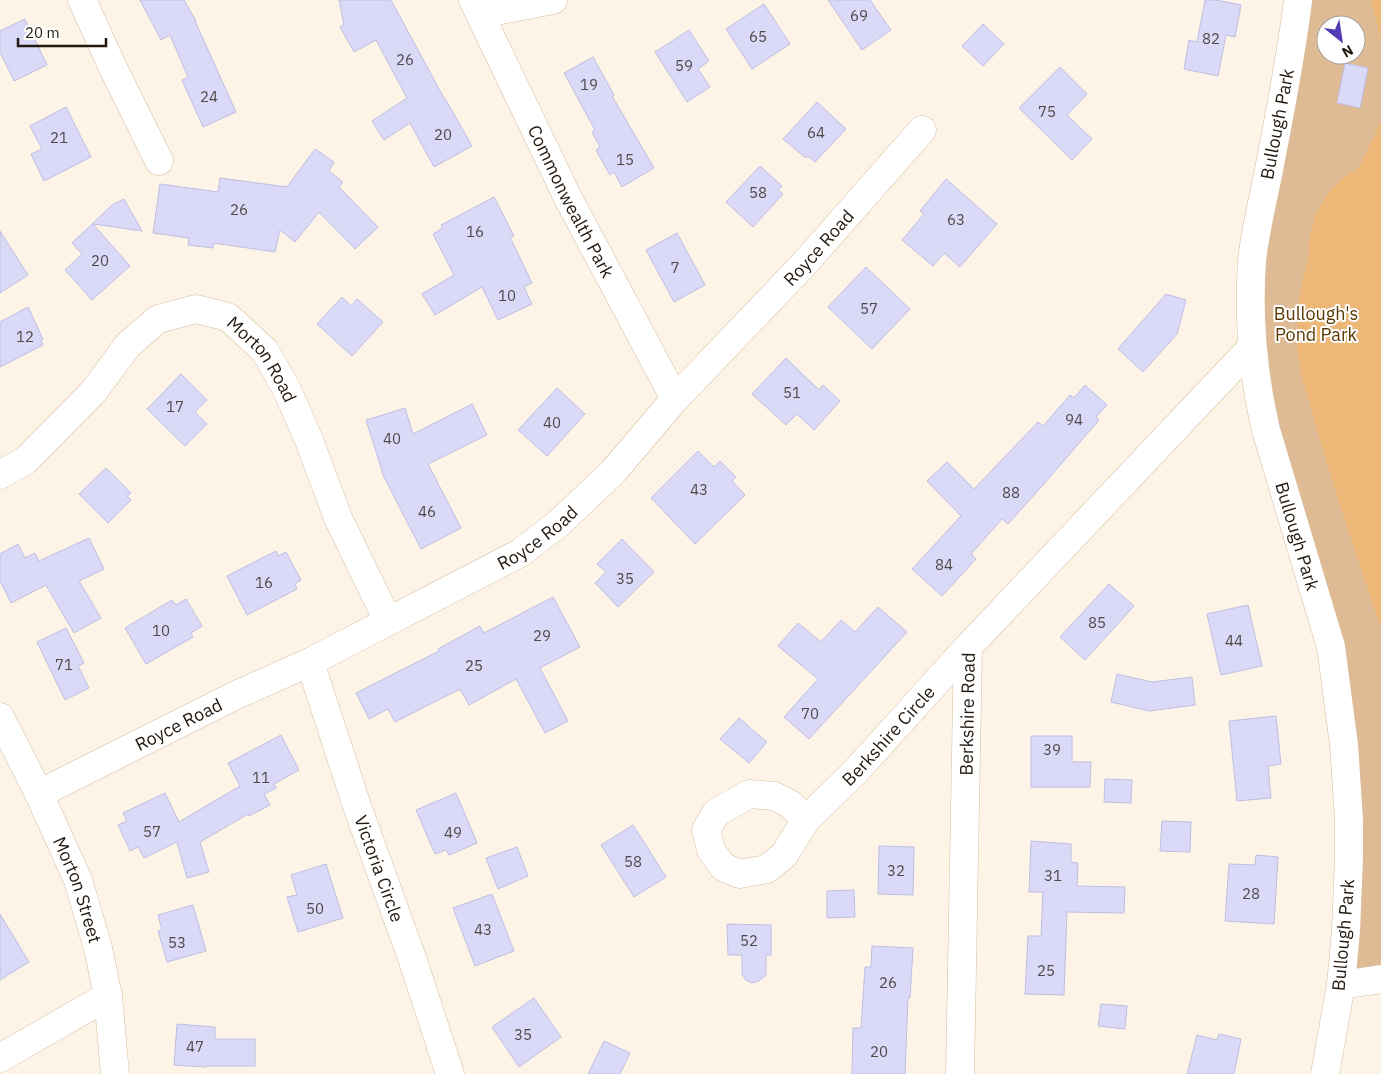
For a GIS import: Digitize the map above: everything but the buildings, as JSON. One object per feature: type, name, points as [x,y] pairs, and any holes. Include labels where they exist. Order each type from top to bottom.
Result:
[{"type":"street","points":[[82,0],[159,161]]},
{"type":"street","points":[[477,7],[552,0]]},
{"type":"street","name":"Bullough Park","points":[[1298,0],[1292,47],[1252,260],[1250,304],[1252,347],[1259,400],[1266,430],[1331,647],[1345,754],[1349,820],[1348,896],[1340,985],[1325,1074]]},
{"type":"street","name":"Commonwealth Park","points":[[477,7],[568,198],[675,399]]},
{"type":"street","name":"Royce Road","points":[[39,794],[234,696],[310,662],[520,553],[558,524],[612,473],[675,399],[804,263],[922,130]]},
{"type":"street","name":"Morton Road","points":[[0,475],[26,460],[94,391],[128,345],[158,319],[196,309],[228,317],[264,350],[287,390],[309,440],[338,518],[388,621]]},
{"type":"street","name":"Berkshire Road","points":[[960,1074],[968,647],[1252,347]]},
{"type":"street","name":"Berkshire Circle","points":[[806,820],[856,771],[968,647]]},
{"type":"street","name":"Victoria Circle","points":[[310,662],[357,806],[412,958],[450,1074]]},
{"type":"street","name":"Morton Street","points":[[0,717],[39,794],[78,880],[98,948],[108,996],[115,1074]]},
{"type":"street","points":[[1340,985],[1381,979]]},
{"type":"street","points":[[0,1058],[108,996]]},
{"type":"green space","name":"Bullough's Pond Park","points":[[1298,0],[1381,0],[1381,979],[1341,985],[1347,782],[1252,347]]},
{"type":"shaded area","points":[[1371,0],[1381,0],[1381,40]]},
{"type":"shaded area","points":[[1381,121],[1381,629],[1312,413],[1301,374],[1297,348],[1299,300],[1309,256],[1309,238],[1316,214],[1328,193],[1344,177],[1359,168]]}]
